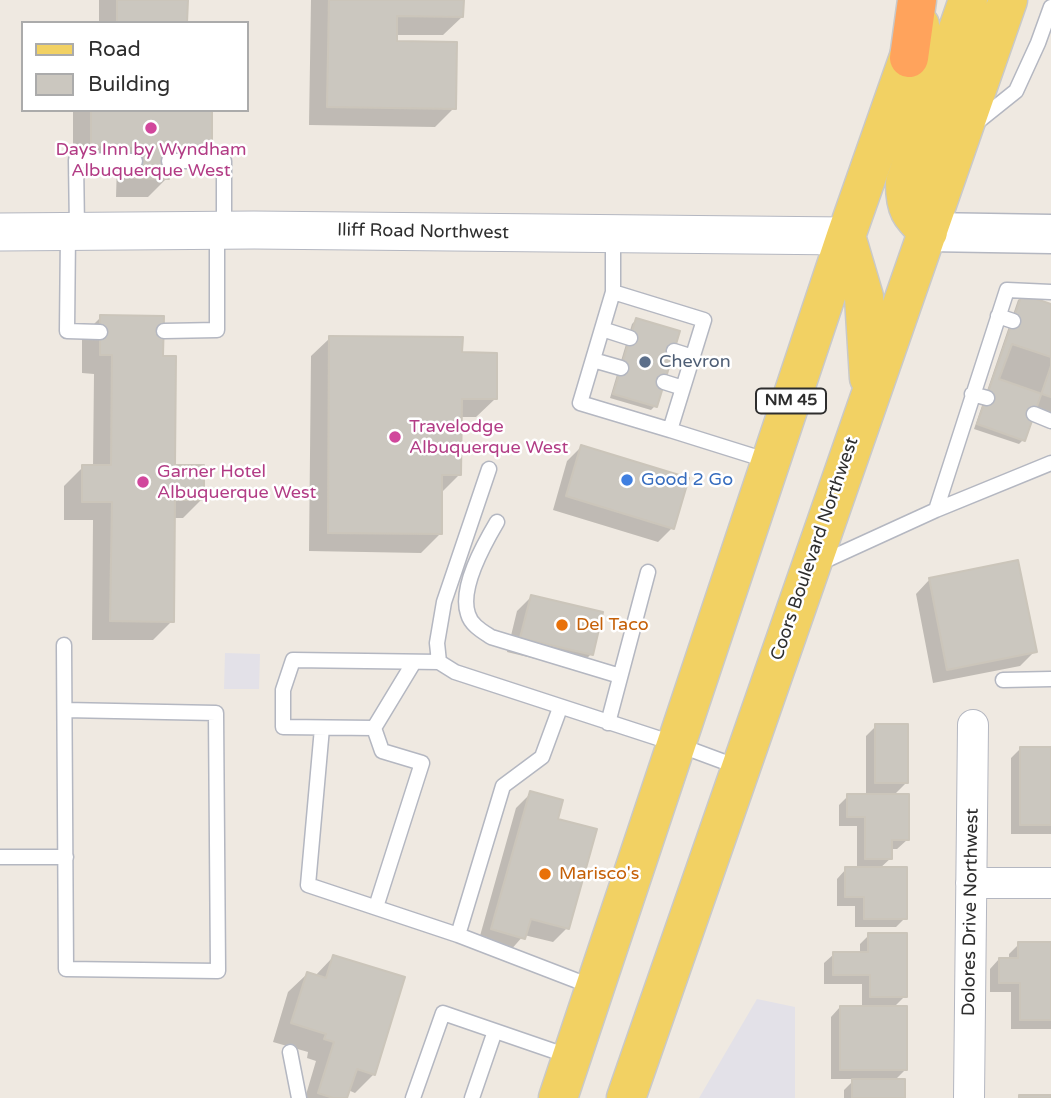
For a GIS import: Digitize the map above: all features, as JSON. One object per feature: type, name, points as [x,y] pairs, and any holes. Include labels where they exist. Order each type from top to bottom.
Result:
[{"type":"highway","points":[[909,58],[917,0]]},
{"type":"main road","name":"NM 45","points":[[558,1098],[846,236],[929,0]]},
{"type":"main road","points":[[968,0],[905,183],[905,201],[911,215],[928,232],[1051,234]]},
{"type":"main road","name":"Coors Boulevard Northwest","points":[[626,1098],[1008,0]]},
{"type":"main road","points":[[846,236],[864,297],[870,391]]},
{"type":"street","name":"Iliff Road Northwest","points":[[0,232],[220,230],[846,236]]},
{"type":"street","name":"Dolores Drive Northwest","points":[[970,1098],[973,725]]},
{"type":"street","points":[[971,883],[1051,883]]},
{"type":"lane","points":[[962,135],[1016,91],[1049,16]]},
{"type":"lane","points":[[100,332],[66,331],[76,160],[135,161]]},
{"type":"lane","points":[[164,331],[216,330],[224,161],[169,161]]},
{"type":"lane","points":[[613,234],[613,292],[580,403],[771,461]]},
{"type":"lane","points":[[936,510],[979,396],[1007,290],[1051,292]]},
{"type":"lane","points":[[613,292],[704,320],[670,430]]},
{"type":"lane","points":[[998,316],[1013,321]]},
{"type":"lane","points":[[602,329],[630,338]]},
{"type":"lane","points":[[674,351],[693,357]]},
{"type":"lane","points":[[593,360],[621,368]]},
{"type":"lane","points":[[664,382],[683,387]]},
{"type":"lane","points":[[1034,414],[1051,421]]},
{"type":"lane","points":[[809,568],[936,510],[1051,463]]},
{"type":"lane","points":[[439,662],[437,643],[444,602],[489,469]]},
{"type":"lane","points":[[496,522],[478,554],[467,595],[468,614],[477,627],[491,636],[621,676]]},
{"type":"lane","points":[[608,723],[648,572]]},
{"type":"lane","points":[[64,645],[66,969],[218,971],[216,713],[65,710]]},
{"type":"lane","points":[[374,728],[283,727],[283,690],[293,660],[439,662],[455,672],[676,744],[739,768]]},
{"type":"lane","points":[[374,728],[414,662]]},
{"type":"lane","points":[[1003,680],[1051,679]]},
{"type":"lane","points":[[458,935],[503,786],[542,757],[561,708]]},
{"type":"lane","points":[[321,728],[308,885],[458,935],[594,988]]},
{"type":"lane","points":[[374,728],[382,751],[422,763],[376,907]]},
{"type":"lane","points":[[0,857],[66,857]]},
{"type":"lane","points":[[413,1098],[443,1013],[572,1057]]},
{"type":"lane","points":[[472,1098],[495,1031]]},
{"type":"lane","points":[[290,1052],[299,1098]]},
{"type":"shaded area","points":[[225,653],[260,654],[259,689],[224,689]]},
{"type":"shaded area","points":[[757,999],[795,1007],[795,1098],[699,1098]]},
{"type":"building","points":[[117,0],[188,0],[187,21],[117,21]]},
{"type":"building","points":[[329,0],[464,0],[463,17],[397,16],[397,41],[457,42],[456,109],[327,107]]},
{"type":"building","name":"Days Inn by Wyndham Albuquerque West","points":[[91,112],[212,112],[212,147],[169,146],[169,179],[134,178],[135,146],[91,145]]},
{"type":"building","points":[[1022,294],[1051,304],[1051,366],[1025,441],[977,424]]},
{"type":"building","name":"Garner Hotel Albuquerque West","points":[[100,315],[164,316],[163,356],[176,356],[175,465],[204,465],[204,500],[175,500],[174,622],[110,621],[112,502],[82,502],[82,465],[111,465],[112,355],[100,355]]},
{"type":"building","points":[[636,318],[680,331],[657,407],[613,394]]},
{"type":"building","name":"Travelodge Albuquerque West","points":[[329,336],[463,337],[462,352],[497,353],[497,399],[462,399],[461,475],[442,475],[442,534],[328,533]]},
{"type":"building","points":[[1012,344],[1051,357],[1051,397],[999,379]]},
{"type":"building","points":[[581,445],[689,478],[674,529],[566,496]]},
{"type":"building","points":[[1018,560],[1037,652],[947,670],[929,578]]},
{"type":"building","name":"Del Taco","points":[[531,595],[603,612],[593,655],[520,638]]},
{"type":"building","points":[[875,724],[908,724],[908,783],[875,783]]},
{"type":"building","points":[[1020,747],[1051,747],[1051,825],[1020,825]]},
{"type":"building","name":"Marisco's","points":[[530,791],[563,800],[558,819],[597,829],[569,929],[531,919],[525,939],[491,929]]},
{"type":"building","points":[[847,794],[909,794],[909,840],[892,840],[892,859],[865,859],[865,817],[847,817]]},
{"type":"building","points":[[845,867],[907,867],[907,919],[864,919],[864,897],[845,897]]},
{"type":"building","points":[[868,933],[907,933],[907,997],[870,997],[870,975],[833,975],[833,952],[868,952]]},
{"type":"building","points":[[1018,942],[1051,942],[1051,1020],[1020,1020],[1020,983],[999,983],[999,958],[1018,958]]},
{"type":"building","points":[[333,955],[405,977],[375,1075],[357,1069],[347,1098],[333,1098],[318,1093],[334,1042],[324,1039],[326,1034],[291,1023],[307,972],[326,978]]},
{"type":"building","points":[[840,1006],[907,1006],[907,1070],[840,1070]]},
{"type":"building","points":[[852,1079],[905,1079],[905,1098],[852,1098]]},
{"type":"building","points":[[1019,1095],[1051,1095],[1051,1098],[1019,1098]]},
{"type":"place","name":"Days Inn by Wyndham Albuquerque West","points":[[151,128]]},
{"type":"place","name":"Chevron","points":[[645,362]]},
{"type":"place","name":"Travelodge Albuquerque West","points":[[395,437]]},
{"type":"place","name":"Good 2 Go","points":[[627,480]]},
{"type":"place","name":"Garner Hotel Albuquerque West","points":[[143,482]]},
{"type":"place","name":"Del Taco","points":[[562,625]]},
{"type":"place","name":"Marisco's","points":[[545,874]]}]
